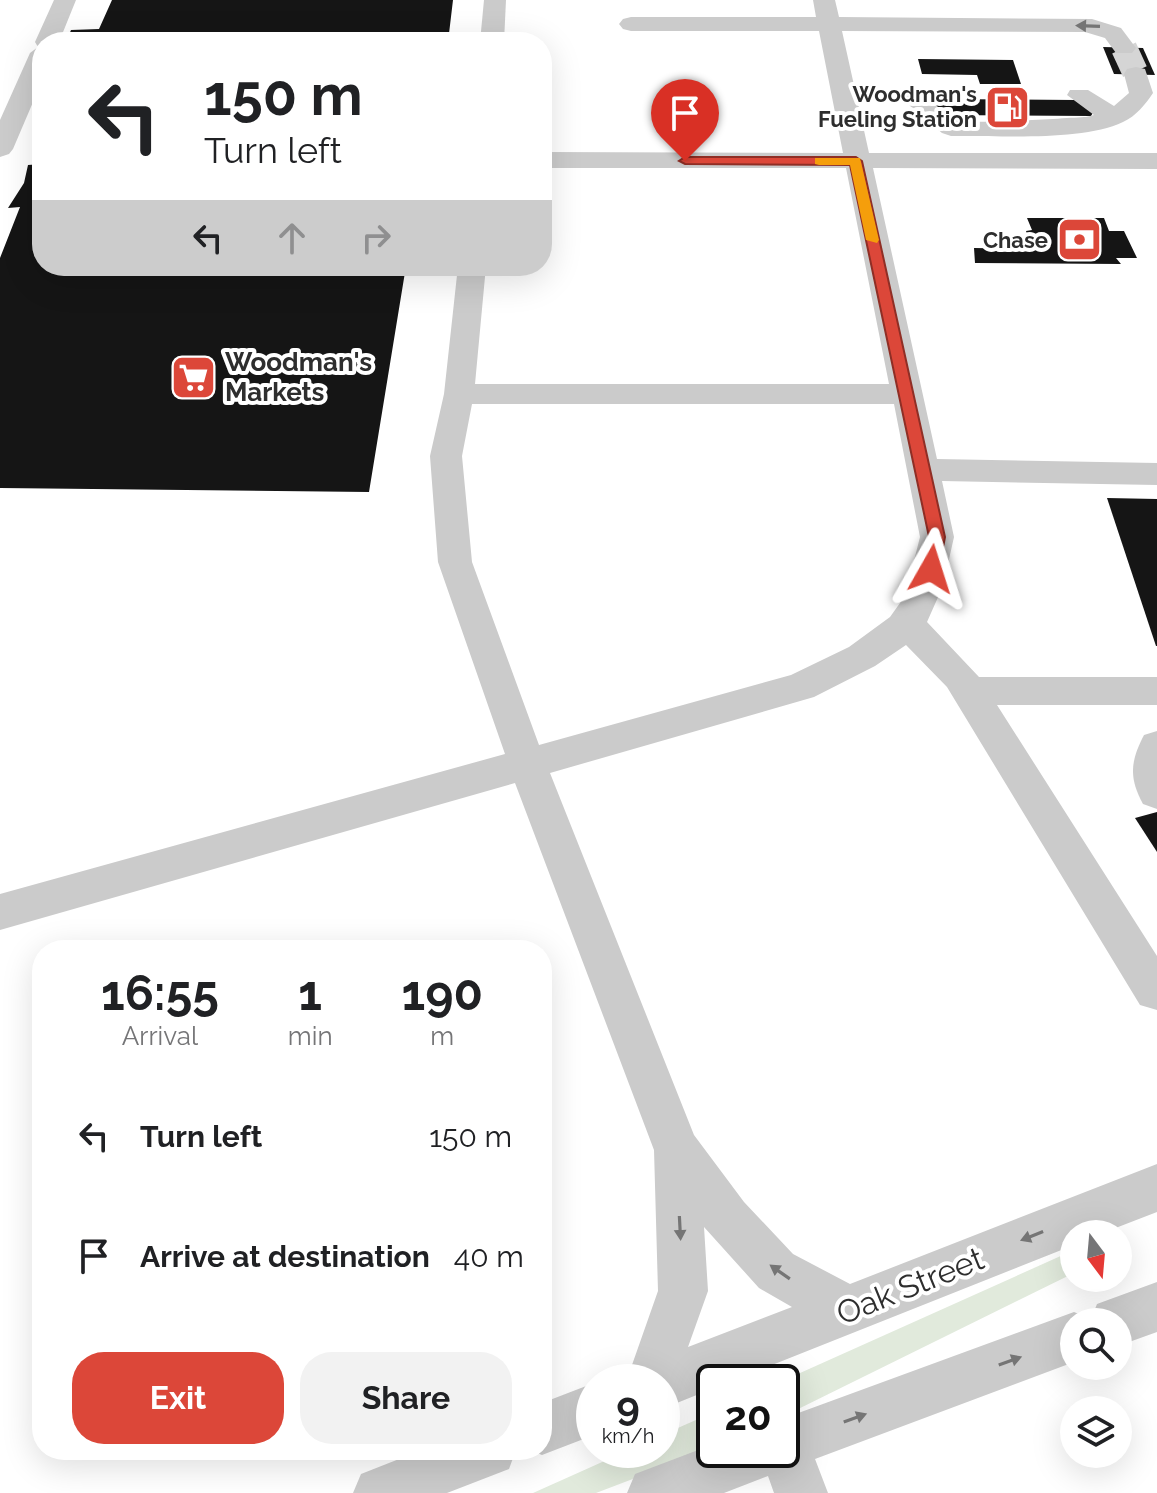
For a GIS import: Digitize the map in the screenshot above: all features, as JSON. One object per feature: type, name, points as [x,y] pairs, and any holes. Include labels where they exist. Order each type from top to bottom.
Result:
[{"type":"street","points":[[51,32],[65,0]]},
{"type":"street","points":[[493,32],[495,0]]},
{"type":"street","points":[[0,912],[801,687],[886,642],[914,613],[931,569],[937,537],[824,0]]},
{"type":"street","points":[[894,0],[900,26]]},
{"type":"street","points":[[1034,0],[1042,26]]},
{"type":"street","points":[[631,24],[1101,26],[1120,39],[1124,48]]},
{"type":"street","points":[[908,94],[951,128],[1088,125],[1114,117],[1132,105],[1141,93],[1136,74]]},
{"type":"street","points":[[0,149],[32,76]]},
{"type":"street","points":[[1079,95],[1114,117]]},
{"type":"street","points":[[552,160],[1157,161]]},
{"type":"street","points":[[471,276],[459,394],[446,456],[455,562],[527,764],[677,1150],[727,1219],[776,1271],[848,1310]]},
{"type":"street","points":[[459,394],[906,394]]},
{"type":"street","points":[[922,470],[1157,474]]},
{"type":"street","points":[[905,622],[960,677],[1155,991]]},
{"type":"street","points":[[968,691],[1157,691]]},
{"type":"street","points":[[1157,746],[1149,762],[1151,784],[1157,793]]},
{"type":"street","points":[[657,1364],[683,1291],[677,1150]]},
{"type":"street","name":"Oak Street","points":[[680,1376],[1157,1188]]},
{"type":"street","points":[[1132,1316],[1157,1307]]},
{"type":"street","points":[[800,1438],[1060,1342]]},
{"type":"street","points":[[552,1425],[576,1416]]},
{"type":"street","points":[[380,1493],[464,1460]]},
{"type":"street","points":[[654,1493],[721,1468]]},
{"type":"street","points":[[791,1468],[801,1493]]},
{"type":"shaded area","points":[[1060,1256],[1060,1280],[800,1408],[800,1373]]},
{"type":"shaded area","points":[[696,1420],[696,1455],[680,1461],[680,1427]]},
{"type":"shaded area","points":[[589,1468],[662,1468],[596,1493],[533,1493]]},
{"type":"building","points":[[112,0],[453,0],[449,32],[70,32],[99,29]]},
{"type":"building","points":[[1103,47],[1143,48],[1155,75],[1114,74]]},
{"type":"building","points":[[918,59],[1013,60],[1021,84],[980,84],[977,75],[922,74]]},
{"type":"building","name":"Woodman's Fueling Station","points":[[927,99],[1075,100],[1094,111],[1091,116],[940,115]]},
{"type":"building","name":"Woodman's Markets","points":[[28,165],[32,165],[32,276],[404,276],[369,492],[0,488],[0,258],[20,207],[8,208],[24,183]]},
{"type":"building","name":"Chase","points":[[1027,218],[1104,218],[1109,231],[1124,231],[1137,258],[1116,258],[1121,264],[975,263],[974,248],[1032,249],[1026,231],[1032,230]]},
{"type":"building","points":[[1107,498],[1157,499],[1157,646],[1156,646]]},
{"type":"building","points":[[1157,812],[1157,852],[1135,818]]},
{"type":"tunnel","points":[[1124,48],[1136,74]]},
{"type":"slow traffic","points":[[819,161],[856,161],[872,240]]},
{"type":"place","name":"Woodman's Fueling Station","points":[[1008,107]]},
{"type":"place","name":"Chase","points":[[1079,240]]},
{"type":"place","name":"Woodman's Markets","points":[[194,377]]},
{"type":"route","points":[[685,161],[856,161],[937,537],[931,569]]}]
